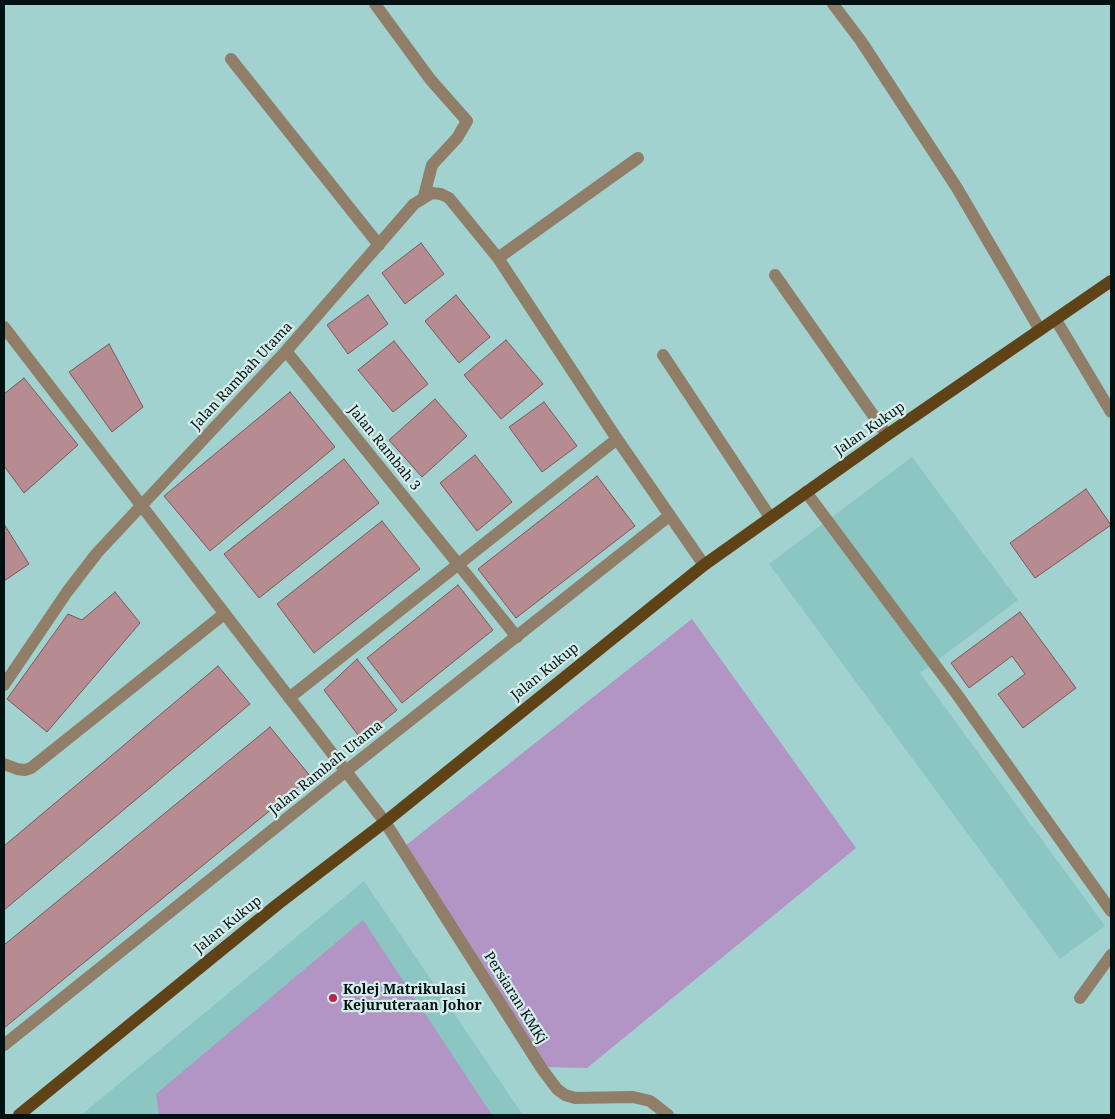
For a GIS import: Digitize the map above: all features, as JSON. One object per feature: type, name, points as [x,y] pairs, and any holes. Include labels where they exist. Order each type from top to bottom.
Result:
[{"type":"main road","name":"Jalan Kukup","points":[[19,1115],[278,904],[385,822],[704,565],[887,435],[1111,281]]},
{"type":"street","points":[[375,4],[430,79],[467,121],[457,138],[432,165],[424,196],[441,194],[449,198],[498,258],[617,439],[704,565]]},
{"type":"street","points":[[833,4],[861,42],[957,188],[1040,330]]},
{"type":"street","points":[[231,59],[379,245]]},
{"type":"street","points":[[498,258],[638,158]]},
{"type":"street","name":"Jalan Rambah Utama","points":[[4,685],[67,592],[97,553],[286,351],[414,204],[424,196]]},
{"type":"street","points":[[776,275],[887,435]]},
{"type":"street","points":[[1056,320],[1111,412]]},
{"type":"street","name":"Persiaran KMKj","points":[[4,327],[385,822],[542,1069],[557,1089],[565,1095],[575,1098],[633,1097],[650,1101],[668,1115]]},
{"type":"street","name":"Jalan Rambah 3","points":[[286,351],[517,636]]},
{"type":"street","points":[[663,355],[770,517]]},
{"type":"street","points":[[289,698],[617,439]]},
{"type":"street","points":[[806,492],[956,693],[1111,911]]},
{"type":"street","name":"Jalan Rambah Utama","points":[[4,1046],[346,771],[669,516]]},
{"type":"street","points":[[4,764],[25,770],[38,763],[224,614]]},
{"type":"street","points":[[1080,998],[1111,955]]},
{"type":"shaded area","points":[[912,457],[1018,600],[920,673],[1105,926],[1060,959],[769,564]]},
{"type":"shaded area","points":[[692,619],[856,848],[587,1068],[544,1067],[405,846]]},
{"type":"shaded area","name":"Kolej Matrikulasi Kejuruteraan Johor","points":[[364,881],[523,1115],[81,1115]]},
{"type":"shaded area","name":"Kolej Matrikulasi Kejuruteraan Johor","points":[[363,920],[492,1115],[159,1115],[156,1094]]},
{"type":"building","points":[[421,243],[444,274],[405,304],[382,273]]},
{"type":"building","points":[[368,295],[388,324],[348,354],[327,325]]},
{"type":"building","points":[[456,295],[490,337],[459,363],[425,321]]},
{"type":"building","points":[[506,340],[543,384],[501,419],[464,375]]},
{"type":"building","points":[[394,341],[428,384],[393,412],[358,370]]},
{"type":"building","points":[[109,344],[143,407],[112,432],[69,372]]},
{"type":"building","points":[[24,378],[78,445],[24,493],[4,466],[4,394]]},
{"type":"building","points":[[290,392],[335,447],[210,551],[164,496]]},
{"type":"building","points":[[435,399],[467,436],[422,477],[389,440]]},
{"type":"building","points":[[544,402],[577,446],[542,472],[509,427]]},
{"type":"building","points":[[475,455],[512,502],[477,531],[440,483]]},
{"type":"building","points":[[344,459],[379,503],[259,598],[224,554]]},
{"type":"building","points":[[597,476],[635,526],[516,618],[478,569]]},
{"type":"building","points":[[1086,489],[1111,525],[1035,578],[1010,543]]},
{"type":"building","points":[[382,521],[420,569],[314,653],[277,604]]},
{"type":"building","points":[[4,524],[29,564],[4,581]]},
{"type":"building","points":[[458,585],[493,630],[402,703],[367,658]]},
{"type":"building","points":[[115,592],[140,623],[47,732],[7,699],[68,614],[82,620]]},
{"type":"building","points":[[1020,612],[1076,688],[1023,728],[998,694],[1025,674],[1012,656],[969,688],[951,663]]},
{"type":"building","points":[[357,659],[397,710],[361,739],[324,690]]},
{"type":"building","points":[[218,666],[250,704],[4,910],[4,846]]},
{"type":"building","points":[[270,727],[311,777],[4,1028],[4,945]]},
{"type":"place","name":"Kolej Matrikulasi Kejuruteraan Johor","points":[[333,998]]}]
